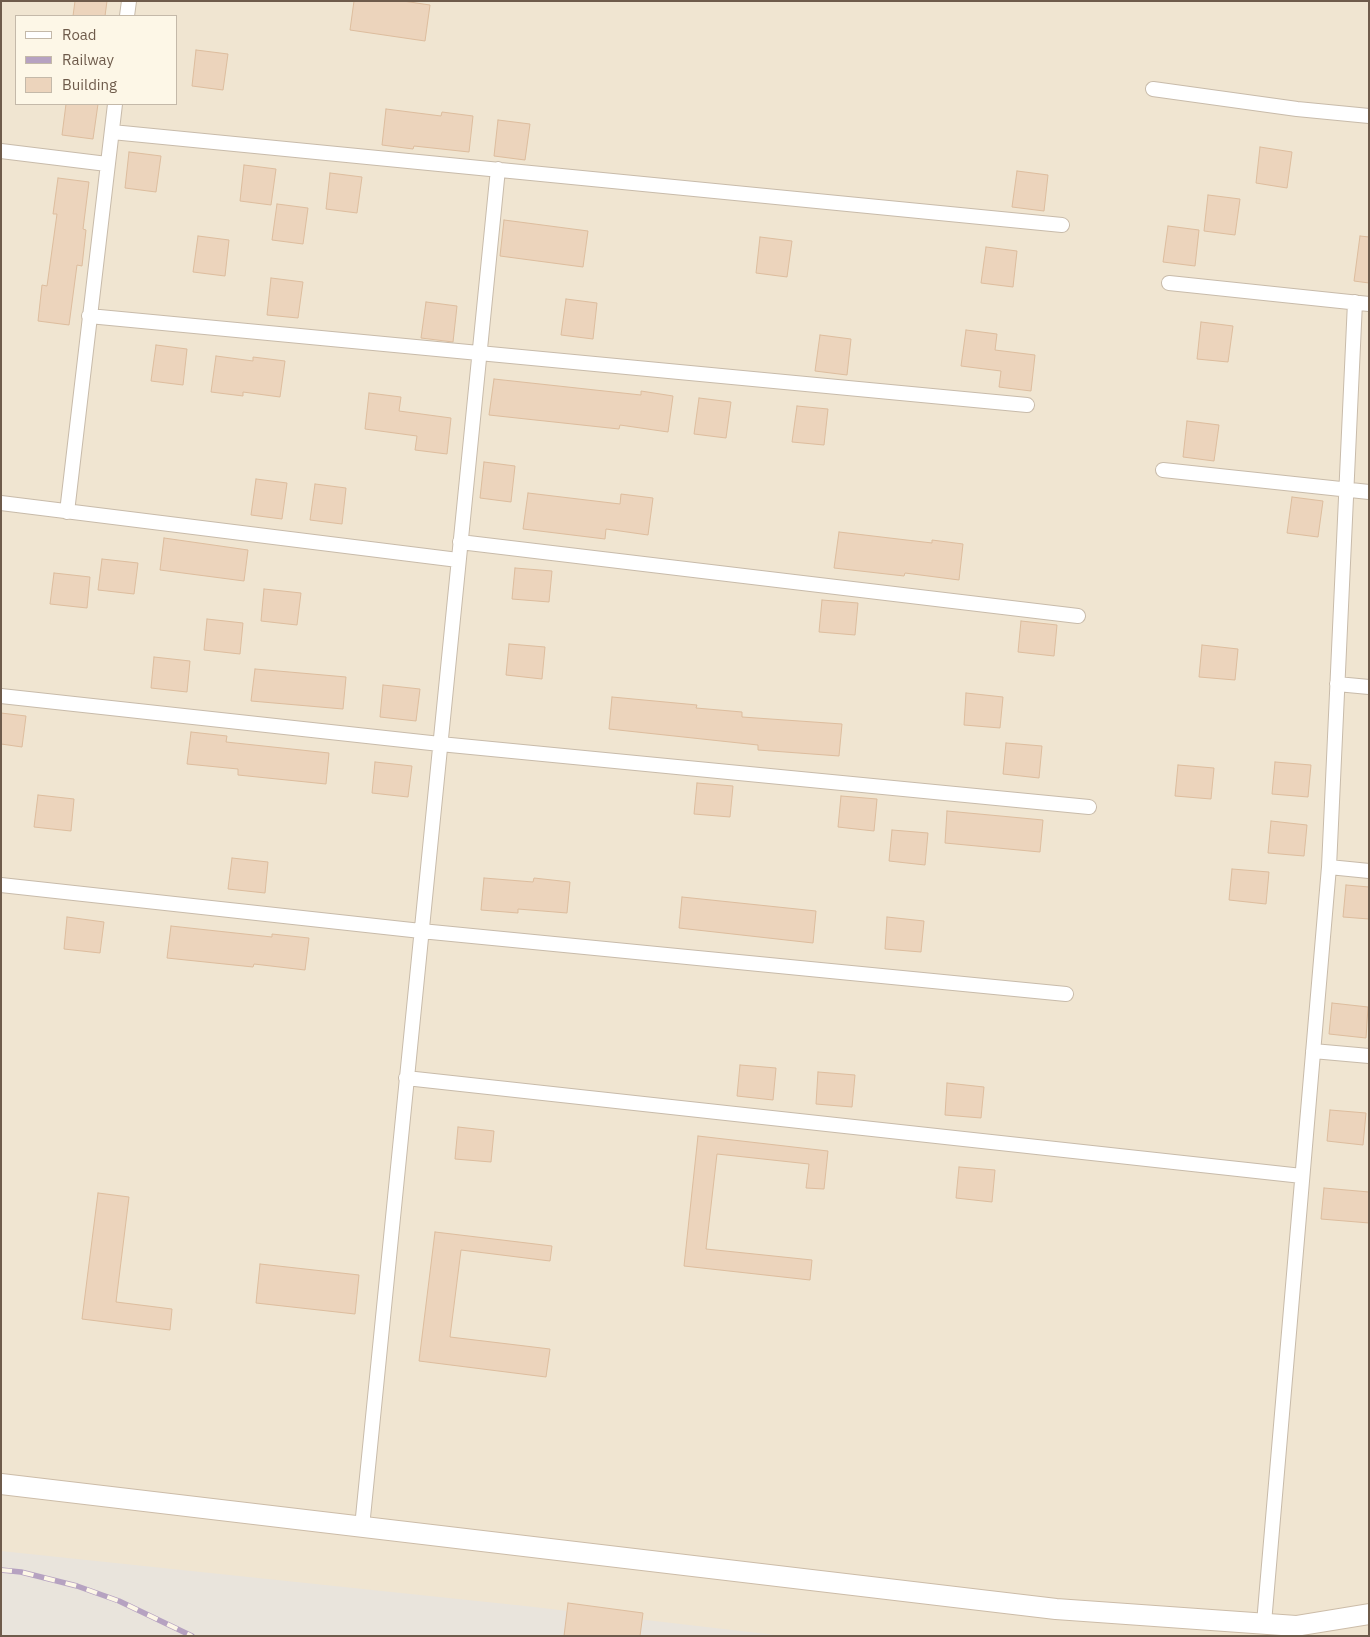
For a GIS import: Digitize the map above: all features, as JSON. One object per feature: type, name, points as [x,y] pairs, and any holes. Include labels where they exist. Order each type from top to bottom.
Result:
[{"type":"main road","points":[[1,1484],[1056,1609],[1296,1626],[1369,1614]]},
{"type":"street","points":[[127,15],[130,1]]},
{"type":"street","points":[[1153,88],[1297,109],[1369,116]]},
{"type":"street","points":[[67,512],[115,105]]},
{"type":"street","points":[[112,132],[1062,225]]},
{"type":"street","points":[[1,151],[107,164]]},
{"type":"street","points":[[362,1527],[478,353],[498,170]]},
{"type":"street","points":[[1169,283],[1369,304]]},
{"type":"street","points":[[1264,1623],[1328,867],[1354,302]]},
{"type":"street","points":[[89,316],[1027,405]]},
{"type":"street","points":[[1162,470],[1369,492]]},
{"type":"street","points":[[1,503],[458,560]]},
{"type":"street","points":[[460,542],[1078,616]]},
{"type":"street","points":[[1337,684],[1369,687]]},
{"type":"street","points":[[1,696],[440,744],[1089,807]]},
{"type":"street","points":[[1328,867],[1369,871]]},
{"type":"street","points":[[1,885],[421,931],[1066,994]]},
{"type":"street","points":[[1313,1051],[1369,1056]]},
{"type":"street","points":[[406,1078],[1302,1176]]},
{"type":"shaded area","points":[[1,1],[1369,1],[1369,1636],[1,1636]]},
{"type":"shaded area","points":[[1,1551],[525,1606],[784,1636],[1,1636]]},
{"type":"building","points":[[75,1],[107,1],[105,15],[73,15]]},
{"type":"building","points":[[354,1],[403,1],[430,5],[425,41],[350,30]]},
{"type":"building","points":[[196,50],[228,54],[223,90],[192,86]]},
{"type":"building","points":[[66,105],[98,105],[93,139],[62,135]]},
{"type":"building","points":[[386,109],[441,116],[442,112],[473,116],[469,152],[414,146],[413,149],[382,145]]},
{"type":"building","points":[[498,120],[530,124],[525,160],[494,156]]},
{"type":"building","points":[[1260,147],[1292,152],[1287,188],[1256,183]]},
{"type":"building","points":[[129,152],[161,156],[156,192],[125,188]]},
{"type":"building","points":[[244,165],[276,169],[271,205],[240,201]]},
{"type":"building","points":[[1017,171],[1048,175],[1044,211],[1012,207]]},
{"type":"building","points":[[330,173],[362,177],[357,213],[326,209]]},
{"type":"building","points":[[58,178],[89,182],[83,229],[86,230],[82,266],[77,265],[69,325],[38,321],[42,285],[47,286],[57,214],[53,214]]},
{"type":"building","points":[[1208,195],[1240,199],[1235,235],[1204,231]]},
{"type":"building","points":[[277,204],[308,208],[303,244],[272,240]]},
{"type":"building","points":[[504,220],[588,231],[583,267],[500,256]]},
{"type":"building","points":[[1168,226],[1199,230],[1195,266],[1163,262]]},
{"type":"building","points":[[198,236],[229,240],[225,276],[193,272]]},
{"type":"building","points":[[1360,236],[1369,237],[1369,283],[1354,281]]},
{"type":"building","points":[[760,237],[792,241],[787,277],[756,273]]},
{"type":"building","points":[[986,247],[1017,251],[1013,287],[981,283]]},
{"type":"building","points":[[271,278],[303,282],[298,318],[267,315]]},
{"type":"building","points":[[566,299],[597,303],[593,339],[561,335]]},
{"type":"building","points":[[426,302],[457,306],[453,342],[421,338]]},
{"type":"building","points":[[1201,322],[1233,326],[1228,362],[1197,359]]},
{"type":"building","points":[[966,330],[997,334],[995,350],[1035,355],[1031,391],[999,387],[1001,371],[961,366]]},
{"type":"building","points":[[820,335],[851,339],[847,375],[815,371]]},
{"type":"building","points":[[156,345],[187,349],[183,385],[151,381]]},
{"type":"building","points":[[216,356],[253,361],[253,357],[285,361],[280,397],[243,392],[243,396],[211,392]]},
{"type":"building","points":[[494,379],[641,395],[641,391],[673,396],[668,432],[620,425],[619,429],[489,415]]},
{"type":"building","points":[[369,393],[401,397],[399,411],[451,418],[447,454],[415,450],[417,436],[365,429]]},
{"type":"building","points":[[699,398],[731,402],[726,438],[694,434]]},
{"type":"building","points":[[797,406],[828,409],[824,445],[792,442]]},
{"type":"building","points":[[1187,421],[1219,425],[1214,461],[1183,457]]},
{"type":"building","points":[[484,462],[515,466],[511,502],[480,498]]},
{"type":"building","points":[[256,479],[287,483],[282,519],[251,515]]},
{"type":"building","points":[[315,484],[346,488],[342,524],[310,520]]},
{"type":"building","points":[[528,493],[620,504],[621,494],[653,498],[648,535],[606,529],[605,539],[523,529]]},
{"type":"building","points":[[1292,497],[1323,501],[1318,537],[1287,533]]},
{"type":"building","points":[[839,532],[932,543],[932,540],[963,544],[959,580],[905,573],[904,576],[834,568]]},
{"type":"building","points":[[164,538],[248,550],[244,581],[160,570]]},
{"type":"building","points":[[102,559],[138,563],[134,594],[98,590]]},
{"type":"building","points":[[515,568],[552,571],[549,602],[512,599]]},
{"type":"building","points":[[54,573],[90,577],[87,608],[50,604]]},
{"type":"building","points":[[264,589],[301,593],[297,625],[261,621]]},
{"type":"building","points":[[822,600],[858,603],[855,635],[819,632]]},
{"type":"building","points":[[207,619],[243,623],[240,654],[204,650]]},
{"type":"building","points":[[1021,621],[1057,625],[1054,656],[1018,652]]},
{"type":"building","points":[[509,644],[545,647],[542,679],[506,675]]},
{"type":"building","points":[[1202,645],[1238,649],[1235,680],[1199,677]]},
{"type":"building","points":[[154,657],[190,661],[187,692],[151,688]]},
{"type":"building","points":[[255,669],[346,677],[343,709],[251,701]]},
{"type":"building","points":[[383,685],[420,689],[416,721],[380,717]]},
{"type":"building","points":[[966,693],[1003,697],[1000,728],[964,725]]},
{"type":"building","points":[[612,697],[697,705],[696,708],[742,712],[742,717],[842,724],[839,756],[758,750],[758,745],[609,729]]},
{"type":"building","points":[[1,713],[26,716],[22,747],[1,744]]},
{"type":"building","points":[[191,732],[227,736],[226,742],[329,753],[326,784],[238,775],[238,769],[187,764]]},
{"type":"building","points":[[1006,743],[1042,746],[1039,778],[1003,774]]},
{"type":"building","points":[[375,762],[412,766],[408,797],[372,793]]},
{"type":"building","points":[[1275,762],[1311,765],[1308,797],[1272,794]]},
{"type":"building","points":[[1178,765],[1214,768],[1211,799],[1175,796]]},
{"type":"building","points":[[697,783],[733,786],[730,817],[694,814]]},
{"type":"building","points":[[38,795],[74,799],[71,831],[34,827]]},
{"type":"building","points":[[841,796],[877,799],[874,831],[838,827]]},
{"type":"building","points":[[947,811],[1043,820],[1040,852],[945,843]]},
{"type":"building","points":[[1271,821],[1307,825],[1304,856],[1268,853]]},
{"type":"building","points":[[892,830],[928,833],[925,865],[889,861]]},
{"type":"building","points":[[232,858],[268,862],[265,893],[228,889]]},
{"type":"building","points":[[1232,869],[1269,872],[1266,904],[1229,900]]},
{"type":"building","points":[[484,878],[533,882],[534,878],[570,882],[567,913],[518,909],[518,913],[481,910]]},
{"type":"building","points":[[1346,885],[1369,887],[1369,919],[1343,917]]},
{"type":"building","points":[[682,897],[816,911],[813,943],[679,928]]},
{"type":"building","points":[[67,917],[104,922],[100,953],[64,949]]},
{"type":"building","points":[[887,917],[924,921],[921,952],[885,949]]},
{"type":"building","points":[[171,926],[272,937],[272,934],[309,938],[305,970],[254,964],[253,967],[167,958]]},
{"type":"building","points":[[1332,1003],[1368,1007],[1366,1038],[1329,1034]]},
{"type":"building","points":[[740,1065],[776,1068],[773,1100],[737,1096]]},
{"type":"building","points":[[818,1072],[855,1075],[852,1107],[816,1104]]},
{"type":"building","points":[[947,1083],[984,1087],[981,1118],[945,1115]]},
{"type":"building","points":[[1330,1110],[1366,1113],[1363,1145],[1327,1141]]},
{"type":"building","points":[[458,1127],[494,1131],[491,1162],[455,1159]]},
{"type":"building","points":[[698,1136],[828,1151],[824,1189],[806,1188],[809,1164],[717,1154],[706,1249],[812,1260],[810,1280],[684,1266]]},
{"type":"building","points":[[959,1167],[995,1170],[992,1202],[956,1198]]},
{"type":"building","points":[[1324,1188],[1369,1192],[1369,1223],[1321,1219]]},
{"type":"building","points":[[98,1193],[129,1197],[116,1302],[172,1309],[170,1330],[82,1319]]},
{"type":"building","points":[[435,1232],[552,1246],[550,1261],[461,1250],[450,1337],[550,1349],[546,1377],[419,1361]]},
{"type":"building","points":[[260,1264],[359,1275],[355,1314],[256,1303]]},
{"type":"building","points":[[568,1603],[643,1613],[640,1636],[564,1636]]},
{"type":"railway","points":[[1,1570],[21,1572],[77,1586],[119,1601],[192,1636]]}]
